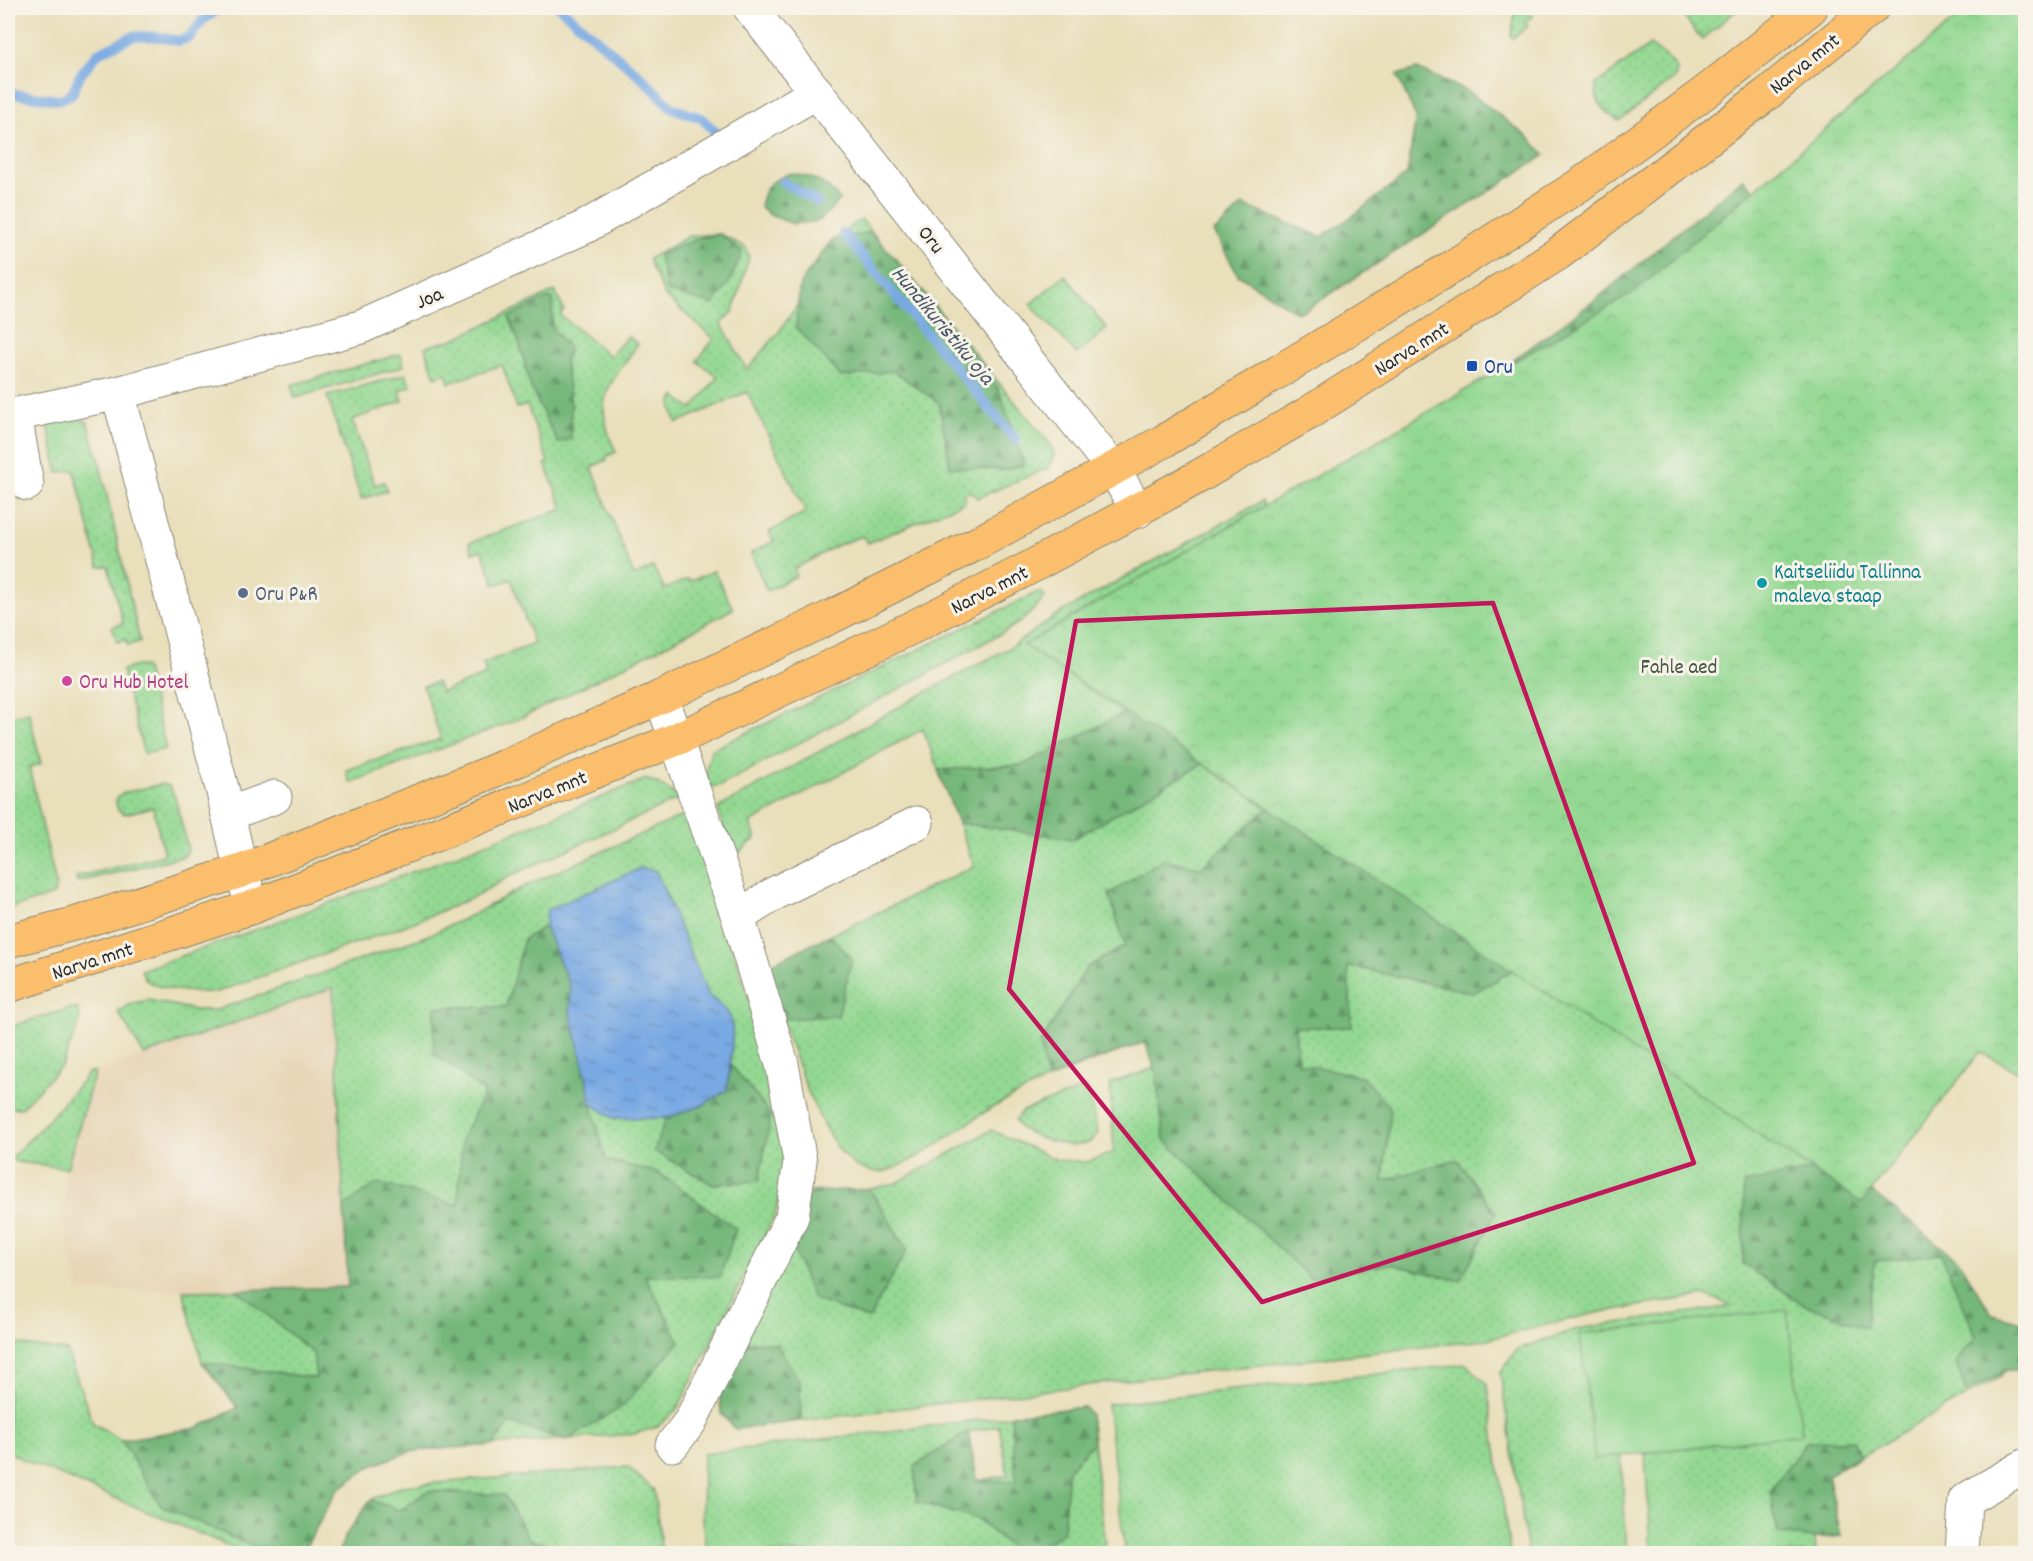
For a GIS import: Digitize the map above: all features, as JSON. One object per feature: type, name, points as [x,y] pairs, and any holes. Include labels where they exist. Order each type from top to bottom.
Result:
[{"type":"main road","name":"Narva mnt","points":[[8,941],[77,923],[241,871],[484,775],[661,697],[853,606],[976,544],[1114,470],[1455,266],[1581,184],[1708,90],[1810,8]]},
{"type":"main road","name":"Narva mnt","points":[[8,986],[253,908],[677,739],[911,628],[1138,511],[1307,414],[1559,253],[1767,94],[1872,8]]},
{"type":"street","name":"Oru","points":[[750,8],[1114,470],[1138,511]]},
{"type":"street","name":"Joa","points":[[11,416],[118,393],[360,327],[585,227],[817,92]]},
{"type":"street","points":[[118,393],[226,803],[241,871],[253,908]]},
{"type":"street","points":[[11,416],[27,484]]},
{"type":"street","points":[[661,697],[738,917],[782,1064],[800,1161],[792,1217],[690,1422],[672,1445]]},
{"type":"street","points":[[226,803],[271,786]]},
{"type":"street","points":[[738,917],[777,892],[917,823]]},
{"type":"street","points":[[1962,1554],[1965,1500],[2025,1465]]},
{"type":"highlighted area","points":[[1493,603],[1694,1163],[1262,1302],[1009,989],[1076,621]]},
{"type":"shaded area","points":[[334,988],[348,1287],[79,1292],[62,1219],[67,1168],[95,1072]]},
{"type":"green space","points":[[1516,8],[1527,8],[1533,16],[1525,22],[1528,26],[1513,38],[1511,36]]},
{"type":"green space","points":[[1677,8],[1739,8],[1702,40]]},
{"type":"green space","name":"Fahle aed","points":[[1968,8],[2025,8],[2025,1075],[1980,1052],[1862,1203],[1024,645],[1633,293]]},
{"type":"green space","points":[[1650,45],[1669,59],[1677,69],[1675,78],[1619,121],[1601,106],[1596,84]]},
{"type":"green space","points":[[1417,69],[1467,91],[1528,137],[1545,155],[1307,309],[1297,313],[1238,275],[1214,232],[1243,205],[1321,237],[1407,174],[1416,117],[1397,75]]},
{"type":"green space","points":[[791,173],[819,181],[840,200],[819,221],[793,224],[770,215],[760,206],[766,188],[778,178]]},
{"type":"green space","name":"Fahle aed","points":[[1743,179],[1786,218],[1980,1052],[1866,1197],[1871,1191],[1958,1260],[1992,1314],[2025,1323],[2025,1370],[2007,1370],[1966,1392],[1956,1362],[1976,1336],[1941,1254],[1875,1261],[1866,1328],[1803,1304],[1743,1264],[1744,1183],[1813,1170],[1513,970],[1474,993],[1348,966],[1352,1027],[1295,1027],[1298,1063],[1361,1076],[1391,1109],[1383,1181],[1457,1159],[1496,1213],[1460,1281],[1390,1264],[1310,1278],[1164,1139],[1155,1068],[1145,1042],[1070,1069],[1047,1080],[1040,1044],[1087,967],[1125,946],[1109,894],[1163,859],[1201,868],[1268,808],[1202,764],[1073,839],[958,823],[938,770],[1022,765],[1125,713],[1024,645],[1440,414],[1595,300]]},
{"type":"green space","points":[[861,219],[1051,445],[1054,455],[1048,468],[977,498],[970,491],[964,495],[965,502],[868,543],[862,536],[838,545],[794,569],[796,576],[767,591],[751,553],[774,541],[769,532],[806,512],[747,392],[677,423],[672,406],[675,396],[692,409],[718,377],[697,361],[714,339],[665,296],[648,259],[689,236],[720,234],[745,247],[749,257],[733,312],[721,323],[747,370],[779,332],[798,304],[800,284],[830,242]]},
{"type":"green space","points":[[870,232],[894,257],[975,354],[1001,394],[1024,465],[1005,470],[950,467],[939,403],[893,371],[841,377],[796,327],[800,284],[830,242]]},
{"type":"green space","points":[[720,234],[742,252],[731,280],[713,305],[667,291],[659,255],[699,238]]},
{"type":"green space","points":[[1065,275],[1107,329],[1077,354],[1030,304]]},
{"type":"green space","points":[[555,291],[564,310],[560,315],[610,356],[628,336],[638,344],[606,394],[605,419],[616,452],[606,457],[607,460],[592,467],[634,576],[653,567],[665,589],[714,571],[733,609],[519,719],[350,783],[346,770],[441,739],[423,686],[437,682],[441,692],[486,675],[483,663],[534,644],[511,579],[495,585],[482,550],[473,553],[469,543],[563,509],[545,464],[548,462],[527,405],[517,408],[502,365],[449,383],[446,373],[435,377],[425,347],[454,339]]},
{"type":"green space","points":[[553,298],[552,328],[569,348],[565,360],[571,404],[571,439],[558,443],[531,388],[519,342],[509,317],[540,301]]},
{"type":"green space","points":[[401,354],[404,366],[295,398],[291,385]]},
{"type":"green space","points":[[406,374],[411,386],[400,390],[403,401],[352,420],[375,485],[384,482],[387,491],[361,499],[327,396]]},
{"type":"green space","points":[[73,419],[87,421],[99,460],[140,641],[128,646],[126,640],[117,642],[112,627],[123,623],[108,566],[99,567],[74,470],[58,473],[48,425]]},
{"type":"green space","points":[[1262,501],[1264,506],[1025,645],[1941,1254],[2003,1375],[1828,1475],[1841,1536],[1815,1538],[1816,1554],[1651,1553],[1645,1453],[1802,1434],[1595,1458],[1621,1456],[1627,1553],[1528,1553],[1500,1373],[1517,1349],[1577,1329],[1732,1306],[1706,1295],[1596,1313],[1484,1340],[1145,1378],[735,1429],[721,1413],[719,1389],[810,1192],[870,1189],[897,1183],[991,1130],[1057,1160],[1087,1162],[1114,1152],[1110,1083],[1155,1068],[1145,1042],[1027,1089],[990,1109],[929,1150],[903,1164],[882,1172],[858,1167],[843,1154],[828,1133],[814,1106],[790,1045],[765,967],[974,866],[923,729],[750,823],[756,838],[732,859],[718,808],[1011,647],[1055,616]]},
{"type":"green space","points":[[1040,591],[1045,596],[1043,600],[1022,621],[1002,633],[722,785],[711,787],[708,783],[706,769],[711,750]]},
{"type":"green space","points":[[143,666],[146,669],[166,749],[144,754],[122,670]]},
{"type":"green space","points":[[29,712],[41,764],[29,767],[56,884],[54,895],[8,909],[8,717]]},
{"type":"green space","points":[[646,779],[656,782],[679,799],[508,877],[478,895],[404,926],[217,992],[192,992],[156,985],[147,981],[141,970],[395,878]]},
{"type":"green space","points":[[162,784],[169,786],[175,797],[188,849],[187,853],[181,857],[77,882],[76,877],[164,855],[153,807],[125,814],[118,810],[116,802],[122,793]]},
{"type":"green space","points":[[690,815],[783,1105],[790,1155],[775,1215],[677,1410],[657,1427],[634,1434],[411,1451],[371,1466],[338,1489],[302,1553],[246,1553],[26,1461],[8,1451],[8,1343],[67,1351],[93,1423],[121,1440],[197,1428],[238,1408],[202,1362],[183,1291],[348,1287],[333,988],[144,1055],[118,1012],[133,1003],[149,1000],[195,1010],[216,1010],[306,979],[429,935],[523,887],[682,816]],"holes":[[[656,871],[708,995],[721,1006],[666,1118],[613,1118],[591,1103]]]},
{"type":"green space","points":[[545,926],[571,989],[570,1011],[606,1160],[659,1173],[736,1229],[720,1277],[645,1276],[680,1342],[622,1407],[567,1440],[510,1423],[493,1445],[411,1451],[371,1466],[338,1489],[302,1553],[281,1553],[259,1549],[161,1506],[121,1440],[197,1428],[238,1408],[202,1362],[316,1378],[313,1353],[237,1290],[348,1287],[344,1206],[378,1183],[458,1205],[462,1138],[485,1092],[433,1053],[435,1007],[506,1007],[524,939]]},
{"type":"green space","points":[[830,935],[852,958],[838,1016],[783,1019],[765,967]]},
{"type":"green space","points":[[71,1008],[78,1009],[80,1019],[62,1065],[21,1108],[10,1108],[8,1106],[8,1027]]},
{"type":"green space","points":[[731,1065],[771,1115],[759,1181],[712,1184],[654,1151],[666,1118],[701,1106],[727,1090]]},
{"type":"green space","points":[[89,1072],[95,1072],[67,1168],[16,1162],[13,1159],[14,1155],[51,1117]]},
{"type":"green space","points":[[1087,1087],[1098,1133],[1089,1143],[1072,1146],[1042,1139],[1020,1128],[1015,1120],[1023,1111]]},
{"type":"green space","points":[[870,1189],[907,1250],[869,1319],[813,1299],[789,1238],[810,1192]]},
{"type":"green space","points":[[1787,1310],[1802,1434],[1595,1459],[1580,1334]]},
{"type":"green space","points":[[741,1341],[777,1344],[800,1383],[801,1420],[735,1429],[721,1413],[719,1389]]},
{"type":"green space","points":[[1466,1364],[1487,1384],[1510,1553],[1125,1553],[1107,1404]]},
{"type":"green space","points":[[1084,1407],[1090,1414],[1106,1553],[707,1553],[702,1521],[703,1454]],"holes":[[[999,1426],[1008,1475],[977,1481],[968,1432]]]},
{"type":"green space","points":[[1084,1407],[1090,1414],[1093,1443],[1068,1470],[1063,1533],[1030,1553],[1018,1553],[977,1519],[916,1502],[915,1466],[968,1432],[977,1481],[1016,1481],[1011,1415]]},
{"type":"green space","points":[[1853,1440],[1859,1455],[1828,1475],[1841,1536],[1814,1538],[1778,1534],[1770,1492],[1806,1442]]},
{"type":"green space","points":[[628,1467],[654,1490],[662,1553],[338,1554],[346,1535],[370,1500],[401,1486]]},
{"type":"green space","points":[[429,1491],[504,1495],[530,1540],[556,1546],[561,1553],[338,1553],[346,1535],[370,1500],[400,1510]]},
{"type":"water","points":[[641,868],[656,871],[708,995],[727,1012],[731,1019],[730,1065],[727,1090],[701,1106],[666,1118],[613,1118],[591,1103],[570,1011],[571,989],[545,926],[547,910]]},
{"type":"waterway","name":"Hundikuristiku oja","points":[[8,93],[59,100],[72,94],[80,75],[98,53],[134,36],[179,41],[190,37],[202,21],[220,8]]},
{"type":"waterway","name":"Hundikuristiku oja","points":[[560,8],[640,76],[672,108],[701,118],[726,142]]},
{"type":"waterway","name":"Hundikuristiku oja","points":[[783,182],[817,202]]},
{"type":"waterway","name":"Hundikuristiku oja","points":[[843,233],[1016,440]]},
{"type":"place","name":"Oru","points":[[1472,366]]},
{"type":"place","name":"Kaitseliidu Tallinna maleva staap","points":[[1762,583]]},
{"type":"place","name":"Oru P&R","points":[[243,593]]},
{"type":"place","name":"Oru Hub Hotel","points":[[67,681]]}]
